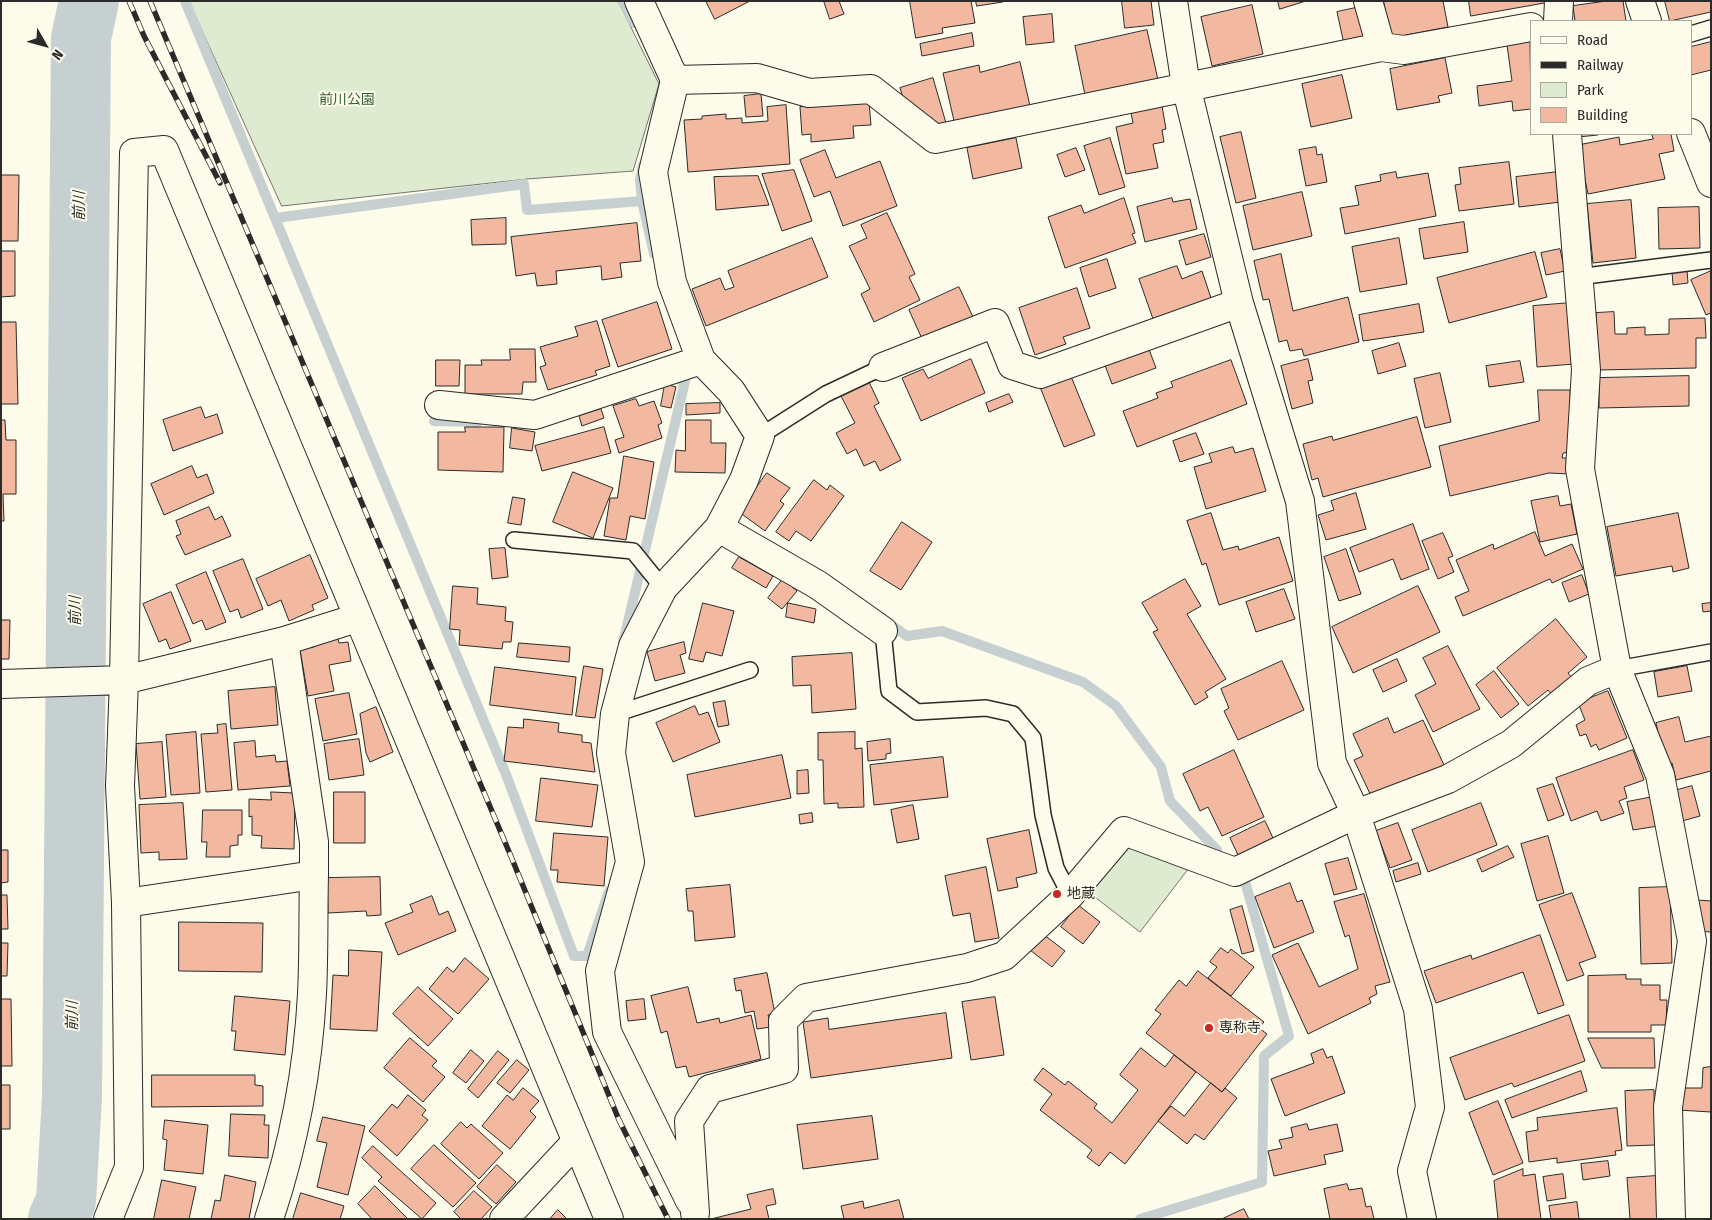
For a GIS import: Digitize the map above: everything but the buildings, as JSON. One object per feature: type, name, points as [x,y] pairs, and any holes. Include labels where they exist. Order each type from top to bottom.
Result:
[{"type":"street","points":[[639,1],[675,80],[653,172],[672,282],[700,361],[731,391],[760,436],[744,480],[719,528],[660,584],[633,646],[615,714],[611,753],[630,862],[600,971],[606,1032],[696,1216]]},
{"type":"street","points":[[1173,1],[1186,86],[1239,303],[1300,501],[1332,763],[1356,814],[1418,1009],[1430,1108],[1412,1171],[1422,1219]]},
{"type":"street","points":[[1368,1],[1381,48]]},
{"type":"street","points":[[1558,20],[1559,1]]},
{"type":"street","points":[[1640,1],[1647,20]]},
{"type":"street","points":[[675,80],[757,78],[809,93],[871,89],[935,139],[1186,86],[1381,48],[1404,50],[1530,27]]},
{"type":"street","points":[[1567,135],[1586,370],[1580,469],[1617,669],[1660,775],[1701,942],[1668,1107],[1671,1219]]},
{"type":"street","points":[[1692,135],[1711,183]]},
{"type":"street","points":[[108,1219],[129,1167],[126,903],[120,786],[134,153],[164,150],[575,1143],[609,1219]]},
{"type":"street","points":[[883,367],[995,323],[1012,365],[1040,374],[1239,303]]},
{"type":"street","points":[[439,405],[535,414],[700,361]]},
{"type":"street","points":[[719,528],[818,585],[883,631]]},
{"type":"street","points":[[14,684],[123,680],[284,641],[357,618]]},
{"type":"street","points":[[269,1219],[283,1178],[300,1095],[312,996],[314,842],[284,641]]},
{"type":"street","points":[[696,1216],[689,1121],[710,1089],[784,1069],[783,1021],[806,998],[967,968],[1004,956],[1070,895],[1124,831],[1235,872],[1356,814],[1448,778],[1511,744],[1588,681],[1617,669]]},
{"type":"street","points":[[126,903],[314,875]]},
{"type":"street","points":[[504,1219],[575,1143]]},
{"type":"lane","points":[[1692,34],[1711,28]]},
{"type":"lane","points":[[1578,277],[1711,260]]},
{"type":"lane","points":[[760,436],[826,394],[883,367]]},
{"type":"lane","points":[[514,540],[633,551],[660,584]]},
{"type":"lane","points":[[883,631],[890,691],[917,712],[986,708],[1013,714],[1033,738],[1043,815],[1056,868],[1070,895]]},
{"type":"lane","points":[[1617,669],[1711,652]]},
{"type":"lane","points":[[615,714],[750,670]]},
{"type":"green space","name":"前川公園","points":[[189,1],[618,1],[659,84],[633,171],[527,179],[282,206]]},
{"type":"green space","points":[[1127,840],[1192,864],[1140,932],[1087,891]]},
{"type":"waterway","name":"前川","points":[[58,1219],[66,1201],[72,1097],[81,38],[89,1]]},
{"type":"waterway","points":[[185,1],[507,777],[574,956],[587,956],[609,891]]},
{"type":"waterway","points":[[623,1],[634,23]]},
{"type":"waterway","points":[[276,218],[524,184],[527,210],[642,201],[640,180],[643,165]]},
{"type":"waterway","points":[[642,201],[654,254]]},
{"type":"waterway","points":[[623,643],[685,381],[672,378]]},
{"type":"waterway","points":[[434,421],[478,422]]},
{"type":"waterway","points":[[886,621],[907,636],[942,631],[1083,682],[1116,706],[1161,767],[1170,801],[1217,850]]},
{"type":"waterway","points":[[1140,1219],[1262,1182],[1264,1056],[1289,1036],[1244,878]]},
{"type":"railway","points":[[129,1],[144,36],[220,183]]},
{"type":"railway","points":[[150,1],[510,854],[619,1120],[668,1219]]},
{"type":"place","name":"地蔵","points":[[1057,894]]},
{"type":"place","name":"専称寺","points":[[1209,1028]]}]
